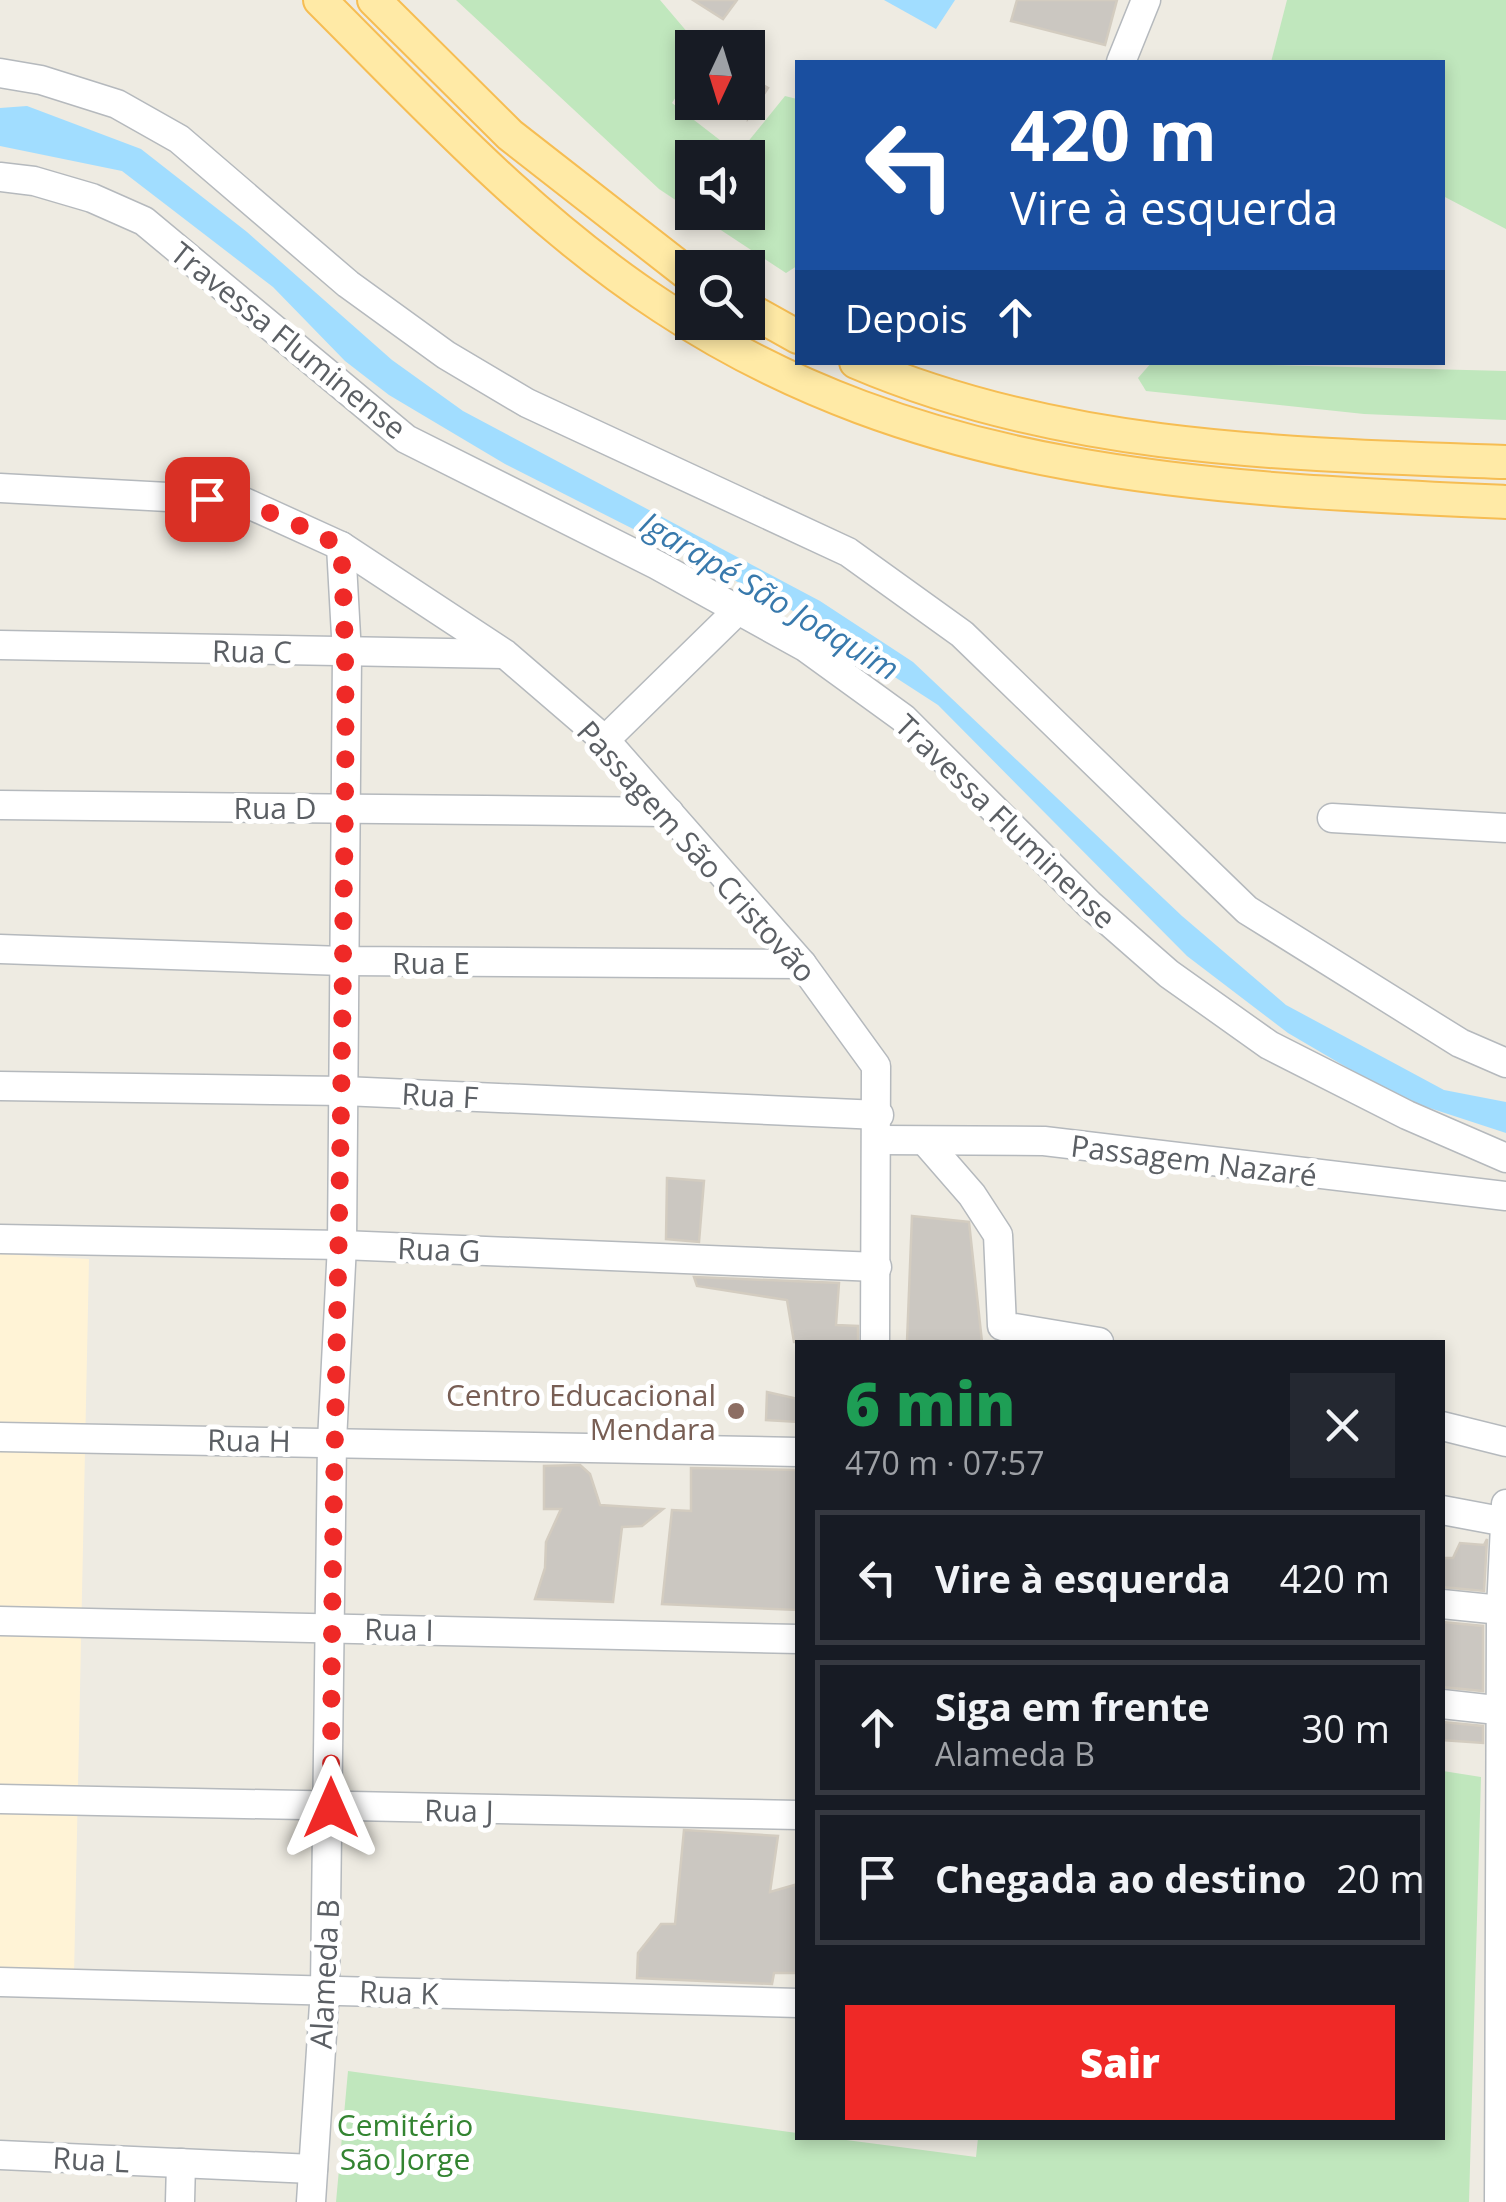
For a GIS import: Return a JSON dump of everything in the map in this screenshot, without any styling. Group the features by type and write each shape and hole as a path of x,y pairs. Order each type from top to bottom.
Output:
{"main road":[{"path":"320,0 470,150 582,248 664,308 756,360 865,410 968,444 1080,468 1211,486 1506,502"},
{"path":"374,0 510,135 675,264"},
{"path":"765,319 795,336"},
{"path":"864,365 952,399 1026,418 1180,445 1506,462"}],"street":[{"path":"1121,60 1146,0"},
{"path":"0,73 40,80 117,104 178,139 348,284 446,355 526,403 848,552 962,634 1246,910 1460,1043 1506,1063"},
{"name":"Travessa Fluminense","path":"0,177 34,181 92,198 144,222 406,439 805,646 903,718 1089,904 1169,974 1269,1046 1506,1158"},
{"name":"Passagem São Cristovão","path":"0,488 242,501 265,509 341,546 505,654 605,740 802,964 876,1066 879,1127 875,1340"},
{"name":"Alameda B","path":"311,2202 325,1990 331,1808 332,1441 342,1245 347,654 341,546"},
{"path":"605,740 738,610"},
{"name":"Rua C","path":"0,645 505,654"},
{"name":"Rua D","path":"0,805 669,812"},
{"path":"1332,818 1506,828"},
{"name":"Rua E","path":"0,949 343,961 802,964"},
{"name":"Rua F","path":"0,1086 344,1090 879,1127"},
{"path":"879,1127 980,1125"},
{"name":"Passagem Nazaré","path":"879,1127 925,1141 1044,1142 1506,1196"},
{"path":"925,1141 972,1195 998,1235 1002,1326 1087,1340"},
{"name":"Rua G","path":"0,1239 342,1245 877,1268"},
{"path":"1445,1427 1506,1442"},
{"name":"Rua H","path":"0,1437 795,1452"},
{"path":"1445,1510 1505,1516 1501,1610 1504,1712 1500,2202"},
{"path":"1445,1604 1501,1610"},
{"name":"Rua I","path":"0,1622 795,1640"},
{"path":"1445,1704 1504,1712"},
{"name":"Rua J","path":"0,1799 795,1815"},
{"name":"Rua K","path":"0,1982 795,2003"},
{"name":"Rua L","path":"0,2155 313,2169"},
{"path":"180,2202 182,2163"}],"shaded area":[{"path":"0,1254 89,1259 74,1976 0,1973"}],"green space":[{"path":"456,0 660,0 686,30 675,30 675,120 694,120 720,140 675,140 675,200"},
{"path":"1287,0 1506,0 1506,229 1445,197 1445,60 1272,60"},
{"path":"785,96 795,98 795,267 786,273 765,259 765,250 751,250 721,230 765,230 765,140 749,140"},
{"path":"1149,365 1506,371 1506,420 1364,414 1146,391 1138,378"},
{"name":"Cemitério São Jorge","path":"1445,1771 1481,1777 1469,2202 336,2202 348,2071 795,2133 795,2140 846,2140 976,2157 978,2140 1445,2140"}],"water":[{"path":"884,0 955,0 936,29"},
{"name":"Igarapé São Joaquim","path":"27,106 141,149 247,232 392,360 463,411 820,601 913,662 1182,916 1286,1005 1444,1090 1506,1102 1506,1133 1399,1098 1288,1033 1187,956 938,705 785,606 505,464 389,395 345,361 273,287 122,171 0,146 0,108"}],"building":[{"path":"693,0 737,0 723,19"},
{"path":"1017,0 1117,0 1105,45 1011,21"},
{"path":"667,1178 704,1181 699,1242 666,1239"},
{"path":"912,1216 969,1222 982,1340 907,1340"},
{"path":"694,1277 839,1283 836,1325 858,1326 858,1340 794,1342 787,1300 697,1286"},
{"path":"767,1392 795,1398 795,1422 766,1420"},
{"path":"580,1465 590,1474 600,1505 663,1509 642,1526 622,1527 613,1602 535,1599 545,1568 546,1542 561,1509 544,1509 544,1466"},
{"path":"691,1468 795,1470 795,1610 662,1604 672,1510 691,1511"},
{"path":"1487,1539 1484,1591 1445,1587 1445,1558 1453,1558 1460,1543 1484,1545"},
{"path":"1445,1622 1483,1626 1483,1691 1445,1687"},
{"path":"1445,1722 1483,1726 1483,1743 1445,1740"},
{"path":"684,1830 778,1836 770,1892 795,1885 795,1973 774,1973 772,1984 637,1978 638,1953 661,1924 675,1924"}],"place":[{"name":"Centro Educacional Mendara","path":"736,1411"}],"route":[{"path":"207,499 242,501 265,509 341,546 347,654 347,808 342,1245 332,1441 331,1808"}]}
